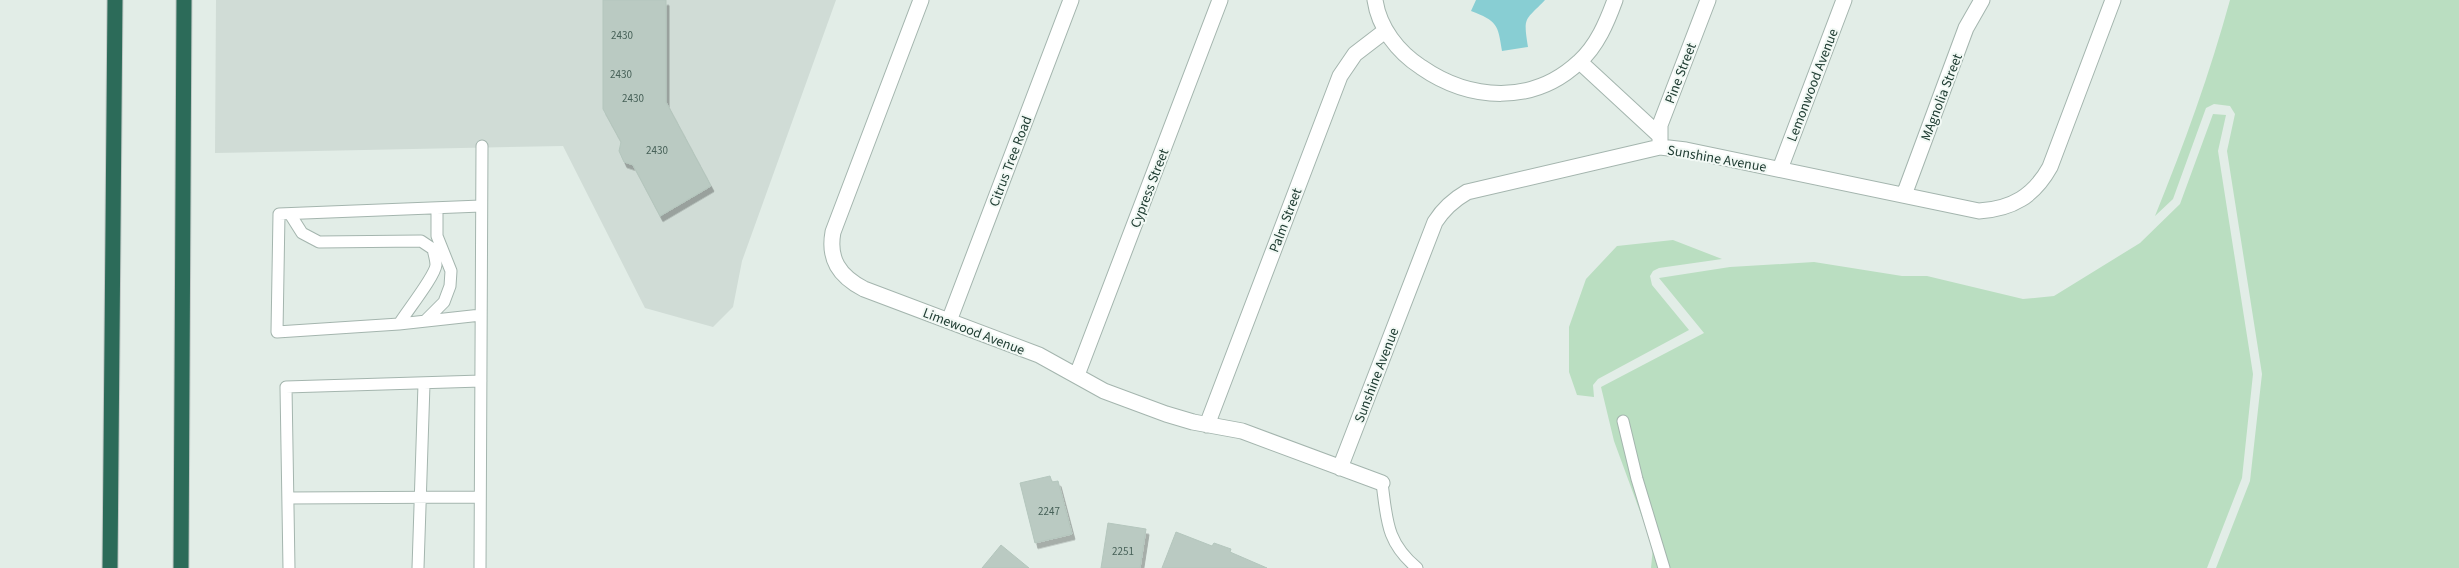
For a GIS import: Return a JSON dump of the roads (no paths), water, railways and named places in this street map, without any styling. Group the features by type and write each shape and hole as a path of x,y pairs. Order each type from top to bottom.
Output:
{"highway":[{"path":"110,568 115,0"},
{"path":"181,568 184,0"}],"street":[{"name":"Limewood Avenue","path":"921,0 833,232 831,250 833,260 838,269 853,284 1039,356 1104,391 1166,414 1207,425 1242,431 1382,483"},
{"name":"Citrus Tree Road","path":"949,321 1071,0"},
{"name":"Cypress Street","path":"1077,375 1220,0"},
{"path":"1375,0 1385,30 1411,61 1451,85 1472,92 1497,94 1520,92 1543,85 1563,75 1580,62 1603,29 1615,0"},
{"name":"Pine Street","path":"1660,141 1664,115 1708,0"},
{"name":"Lemonwood Avenue","path":"1780,169 1844,0"},
{"name":"MAgnolia Street","path":"1904,195 1966,28 1982,0"},
{"name":"Sunshine Avenue","path":"1340,468 1435,222 1449,204 1467,192 1660,141 1686,150 1979,211 2006,207 2034,190 2050,167 2113,0"},
{"name":"Palm Street","path":"1207,425 1340,76 1355,54 1385,30"},
{"path":"1580,62 1660,141"}],"lane":[{"path":"480,568 482,146"},
{"path":"481,315 399,324 277,332 279,214 482,206"},
{"path":"426,320 444,302 450,286 451,270 437,236 436,209"},
{"path":"290,214 302,233 319,242 421,241 433,249 436,265 433,276 412,301 399,324"},
{"path":"289,568 286,386 424,384 481,381"},
{"path":"418,568 424,384"},
{"path":"1623,421 1637,479 1664,568"},
{"path":"1382,483 1389,531 1397,548 1417,568"},
{"path":"288,498 480,497"}],"water":[{"path":"1476,0 1545,0 1527,20 1528,47 1502,51 1495,25 1486,18 1471,11"}]}
